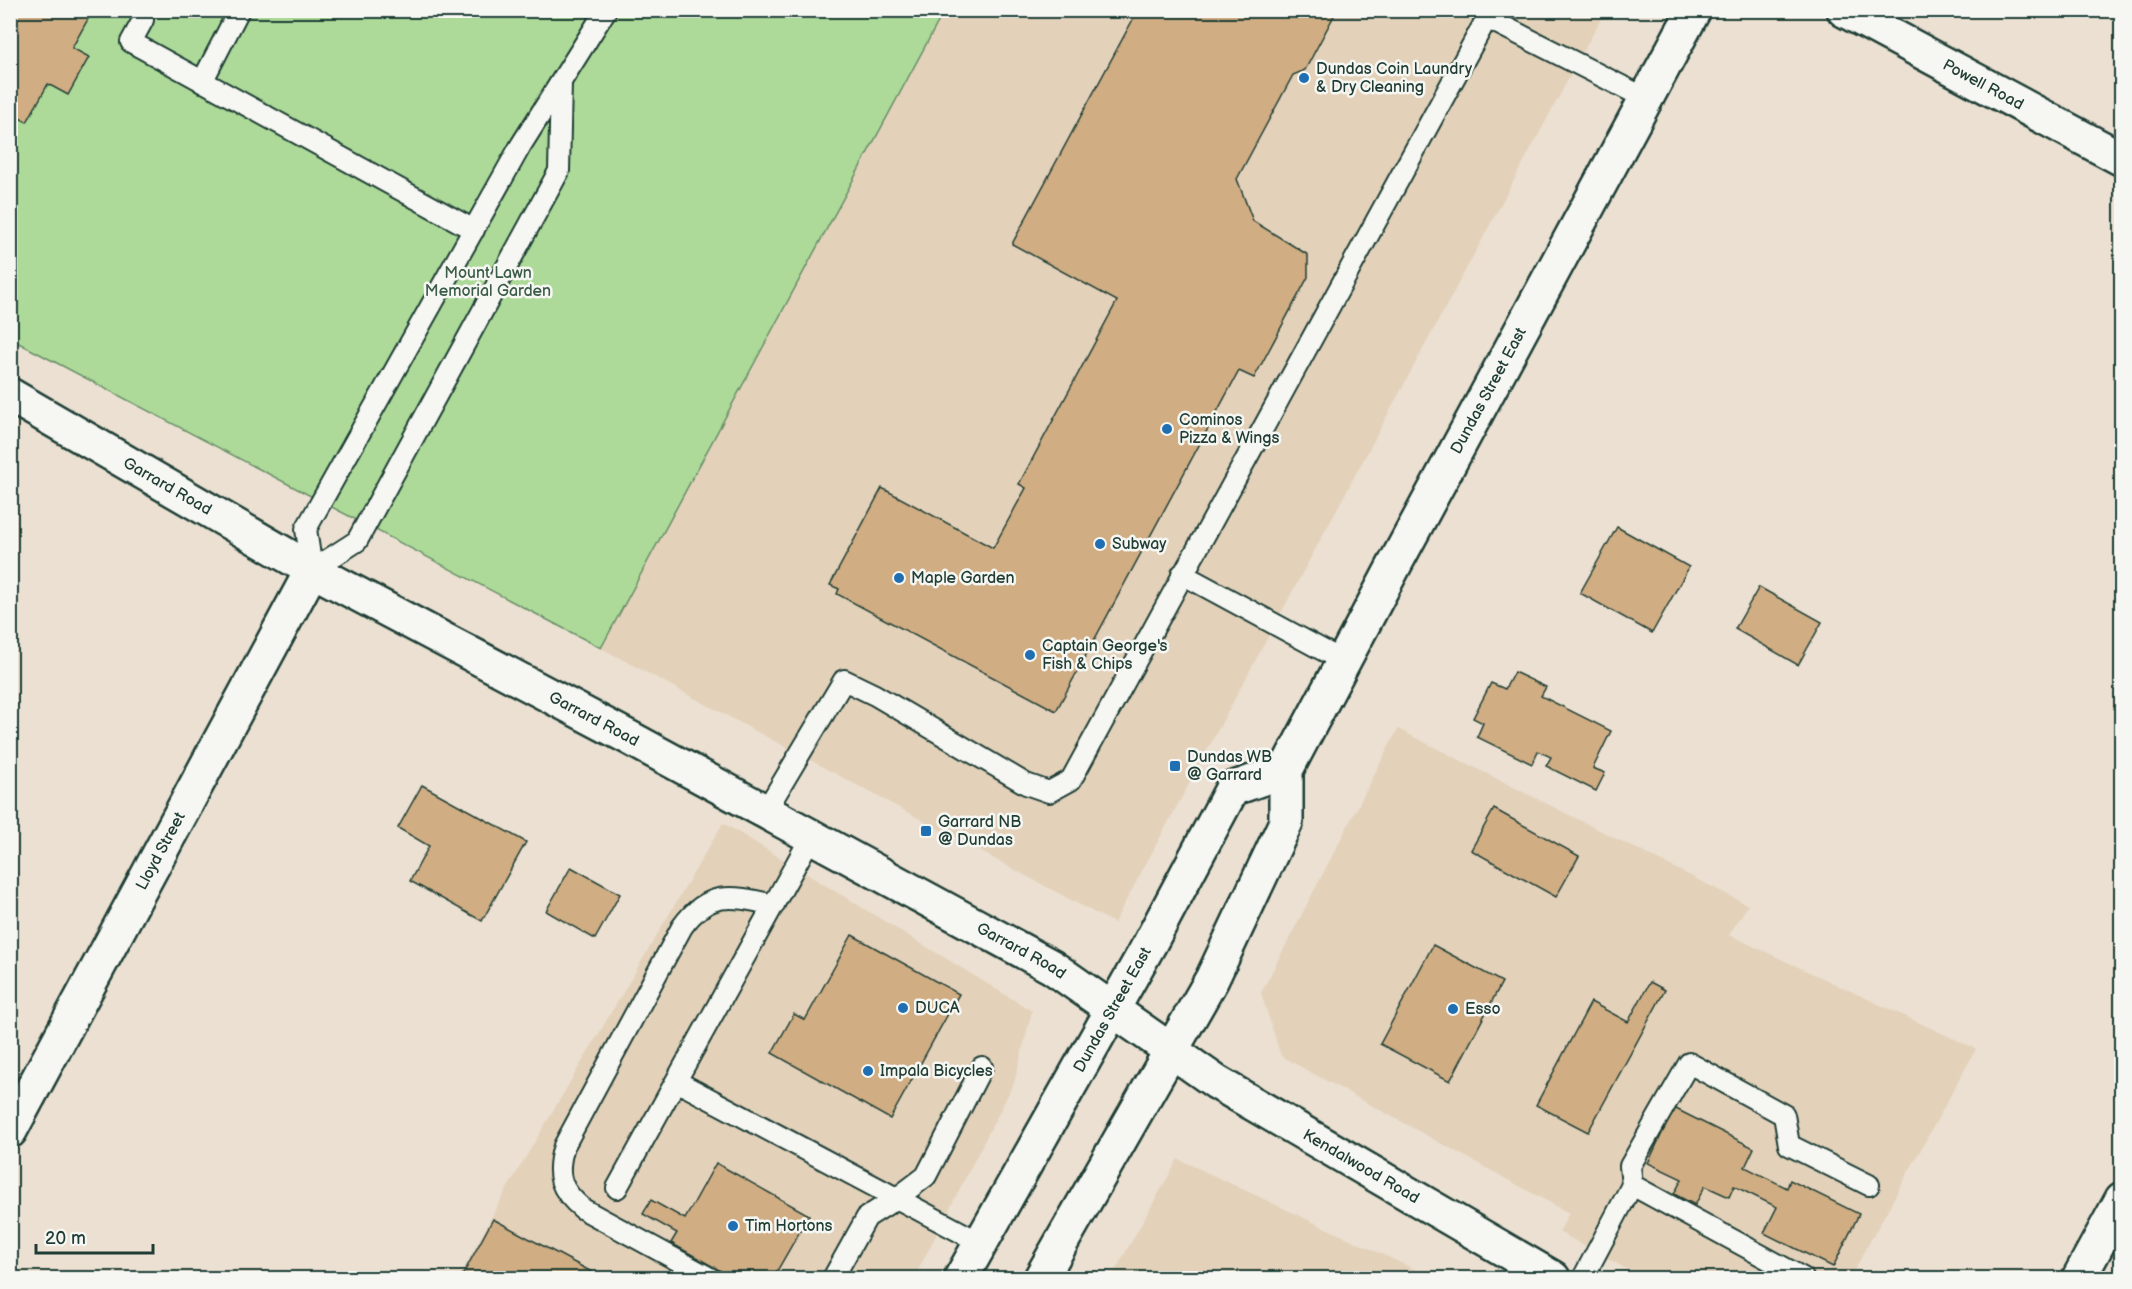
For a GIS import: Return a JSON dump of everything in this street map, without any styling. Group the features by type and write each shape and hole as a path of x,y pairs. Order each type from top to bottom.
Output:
{"street":[{"name":"Dundas Street East","path":"1041,1278 1212,979 1286,822 1286,770 1694,10"},
{"name":"Powell Road","path":"1844,10 2121,159"},
{"name":"Garrard Road","path":"10,395 312,570 628,737 1052,967 1172,1052"},
{"name":"Lloyd Street","path":"10,1131 312,570"},
{"name":"Dundas Street East","path":"961,1278 1149,945 1232,789 1286,770"},
{"name":"Kendalwood Road","path":"1172,1052 1227,1088 1553,1278"},
{"path":"2079,1278 2121,1199"}],"lane":[{"path":"202,81 239,10"},
{"path":"561,83 559,171 357,541 312,570 306,529 521,145 606,10"},
{"path":"765,812 844,680 875,694 1026,784 1049,792 1071,780 1487,18 1647,99"},
{"path":"143,20 131,42 474,230"},
{"path":"1182,574 1343,661"},
{"path":"617,1188 811,837"},
{"path":"710,1278 583,1209 569,1198 561,1182 558,1164 564,1146 682,927 692,913 712,899 744,898 774,904"},
{"path":"1583,1278 1632,1185 1630,1166 1689,1063 1784,1115 1789,1145 1869,1185"},
{"path":"833,1278 867,1217 926,1176 982,1067"},
{"path":"676,1081 981,1244"},
{"path":"1632,1185 1803,1278"}],"shaded area":[{"path":"944,11 1605,11 1114,923 601,648"},
{"path":"1398,729 1748,905 1729,935 1976,1049 1850,1278 1643,1278 1559,1232 1569,1213 1281,1056 1261,993"},
{"path":"723,823 1032,1011 1014,1083 914,1278 459,1278 504,1194"},
{"path":"1178,1159 1433,1278 1111,1278"}],"green space":[{"name":"Mount Lawn Memorial Garden","path":"10,11 944,11 601,648 11,339"}],"building":[{"path":"10,10 93,10 72,48 89,57 68,95 48,84 27,122 10,113"},
{"path":"1138,10 1337,10 1305,70 1293,75 1237,179 1253,221 1308,255 1308,277 1254,378 1239,371 1056,711 837,594 839,589 830,585 882,488 993,548 1026,488 1019,484 1117,301 1012,244"},
{"path":"1617,527 1689,567 1652,633 1580,593"},
{"path":"1759,587 1822,622 1798,665 1735,629"},
{"path":"1514,672 1546,687 1541,696 1611,731 1593,768 1605,773 1596,791 1546,766 1551,757 1538,751 1532,764 1477,737 1483,723 1473,718 1491,683 1505,689"},
{"path":"422,785 526,842 482,921 410,881 429,846 398,828"},
{"path":"1494,809 1579,856 1556,897 1471,850"},
{"path":"571,867 620,894 595,939 546,911"},
{"path":"852,935 959,994 890,1119 772,1053 794,1014 805,1020"},
{"path":"1433,945 1502,982 1450,1081 1380,1044"},
{"path":"1650,982 1665,990 1588,1132 1536,1105 1591,1002 1628,1022"},
{"path":"1674,1108 1754,1148 1745,1167 1787,1188 1790,1180 1859,1214 1833,1267 1764,1233 1777,1207 1734,1186 1729,1197 1705,1186 1695,1205 1674,1194 1682,1179 1648,1163"},
{"name":"Tim Hortons","path":"716,1163 809,1215 773,1278 733,1278 671,1243 677,1233 643,1214 651,1200 685,1219"},
{"path":"493,1219 603,1278 461,1278"}],"place":[{"name":"Dundas Coin Laundry & Dry Cleaning","path":"1304,78"},
{"name":"Cominos Pizza & Wings","path":"1167,429"},
{"name":"Subway","path":"1100,544"},
{"name":"Maple Garden","path":"899,578"},
{"name":"Captain George's Fish & Chips","path":"1030,655"},
{"name":"Dundas WB @ Garrard","path":"1175,766"},
{"name":"Garrard NB @ Dundas","path":"926,831"},
{"name":"DUCA","path":"903,1008"},
{"name":"Esso","path":"1453,1009"},
{"name":"Impala Bicycles","path":"868,1071"},
{"name":"Tim Hortons","path":"733,1226"}]}
